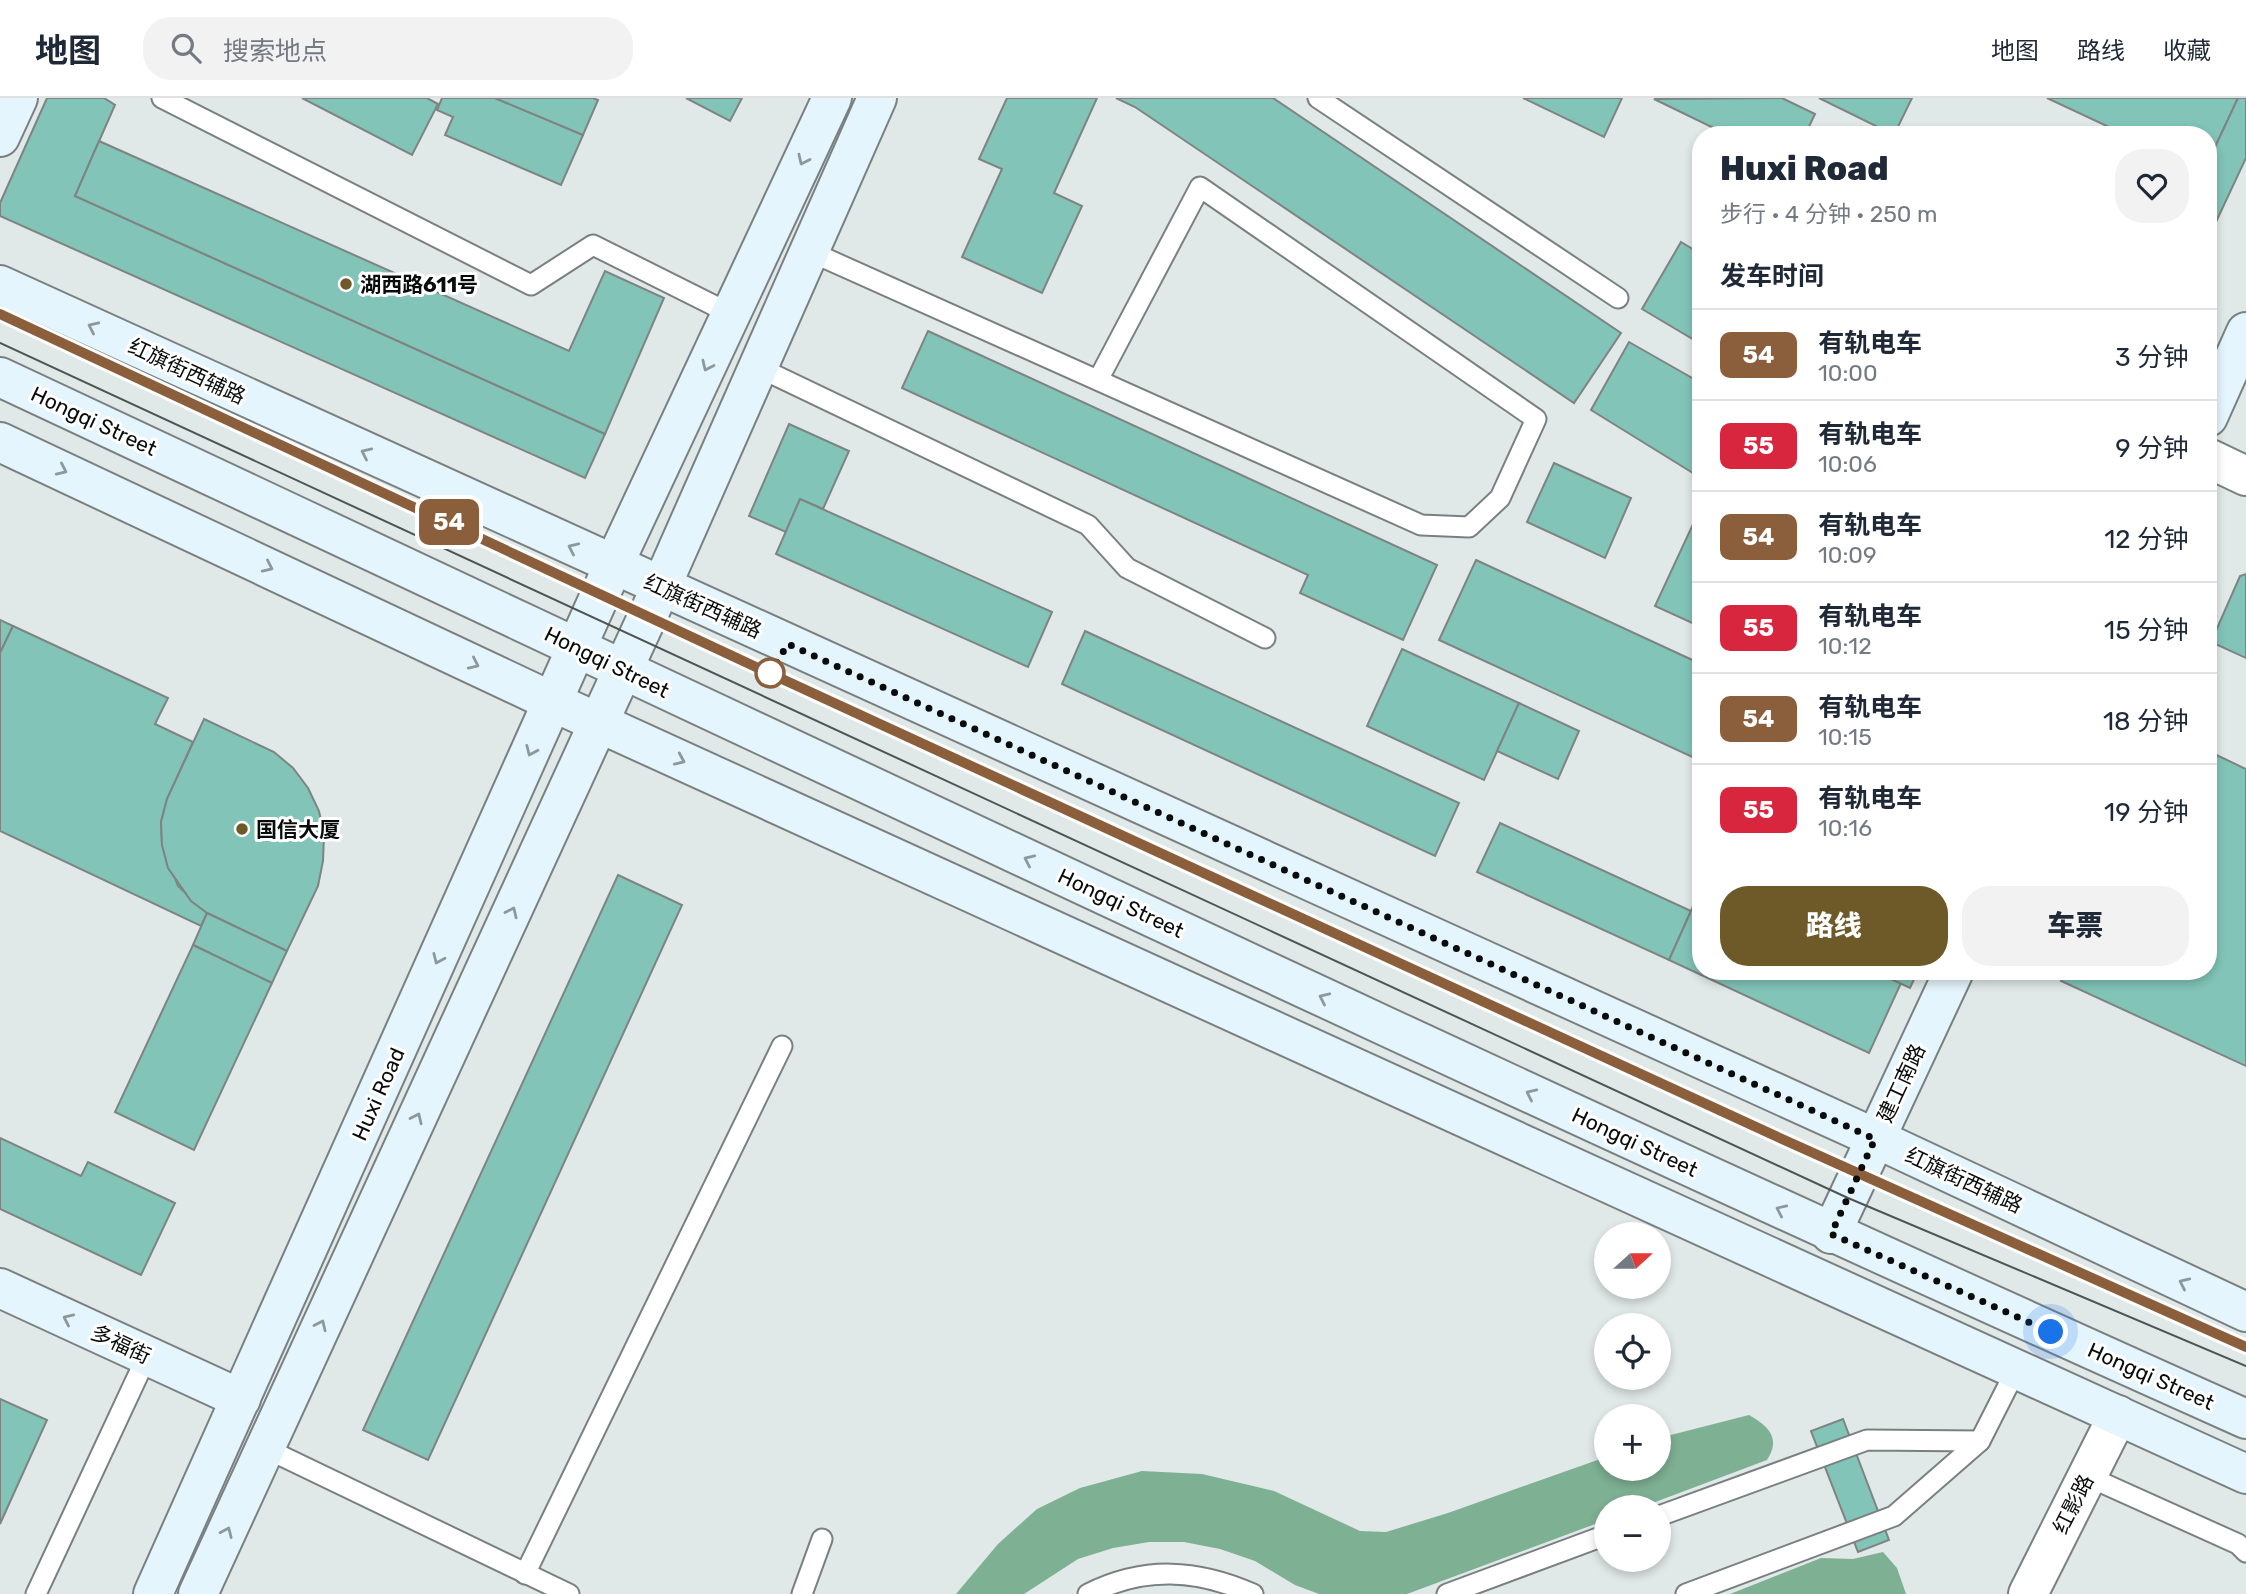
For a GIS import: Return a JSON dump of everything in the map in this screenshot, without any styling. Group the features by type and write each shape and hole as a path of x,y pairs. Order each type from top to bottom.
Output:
{"main road":[{"path":"0,137 18,98"},
{"name":"Huxi Road","path":"153,1594 613,566 832,98"},
{"path":"198,1594 661,587 877,98"},
{"name":"红旗街西辅路","path":"0,285 1875,1139 2246,1312"},
{"path":"2217,396 2246,332"},
{"name":"Hongqi Street","path":"0,377 577,647 622,671 1831,1234 2246,1419"},
{"path":"0,442 553,702 2246,1474"},
{"name":"建工南路","path":"1831,1234 1950,980"},
{"name":"多福街","path":"0,1288 241,1399"}],"street":[{"path":"2217,462 2246,476"},
{"name":"红影路","path":"2028,1594 2118,1415"}],"lane":[{"path":"162,98 531,285 593,244 731,314"},
{"path":"1318,98 1618,298"},
{"path":"809,251 1421,525 1469,527 1500,498 1536,419 1200,187 1098,380"},
{"path":"758,367 1088,525 1126,568 1265,638"},
{"path":"525,1574 782,1046"},
{"path":"36,1594 146,1356"},
{"path":"1686,1594 1894,1516 1980,1441 2017,1368"},
{"path":"1671,1512 1867,1440 1980,1441"},
{"path":"265,1448 569,1594"},
{"path":"2087,1476 2238,1544 2246,1552"},
{"path":"802,1594 822,1539"},
{"path":"1447,1594 1594,1539"},
{"path":"1088,1594 1110,1583 1147,1573 1185,1573 1223,1580 1253,1594"}],"green space":[{"path":"1749,1415 1771,1434 1773,1446 1767,1460 1671,1496 1594,1495 1594,1524 1407,1594 1319,1594 1295,1585 1255,1561 1220,1549 1184,1542 1149,1542 1113,1548 1078,1559 1024,1594 956,1594 998,1544 1037,1509 1080,1488 1142,1471 1202,1474 1274,1491 1360,1531 1386,1532 1594,1461 1594,1481 1671,1481 1671,1435"},
{"path":"1883,1552 1897,1568 1906,1594 1730,1594 1821,1558 1853,1559"}],"building":[{"path":"47,98 104,98 115,105 75,196 605,434 585,478 0,216 0,203"},
{"path":"302,98 427,98 438,104 412,155"},
{"path":"442,98 495,98 583,135 561,185 445,135 453,117 437,110"},
{"path":"495,98 593,98 598,100 583,135"},
{"path":"686,98 742,98 730,121"},
{"path":"1007,98 1097,98 1054,193 1082,206 1042,293 962,257 1002,169 979,159"},
{"path":"1116,98 1273,98 1621,333 1574,403 1135,107"},
{"path":"1523,98 1622,98 1604,137"},
{"path":"1782,98 1815,114 1809,126 1710,126 1654,99"},
{"path":"1819,98 1912,98 1898,126 1876,126"},
{"path":"2047,98 2238,98 2217,143 2217,126 2107,126"},
{"path":"2238,98 2246,98 2246,158 2217,220 2217,143"},
{"name":"湖西路611号","path":"99,141 569,351 605,271 664,298 605,434 75,196"},
{"path":"1681,242 1692,249 1692,339 1642,309"},
{"path":"928,331 1437,565 1403,640 1300,593 1308,575 902,388"},
{"path":"1629,342 1692,378 1692,472 1591,410"},
{"path":"789,424 849,451 823,509 800,499 786,532 749,516"},
{"path":"1554,463 1631,498 1605,558 1527,522"},
{"path":"800,499 1052,612 1028,667 776,554"},
{"path":"1692,526 1692,623 1655,606"},
{"path":"1476,560 1692,660 1692,757 1439,640"},
{"path":"2246,574 2246,658 2217,645 2217,628 2240,576"},
{"path":"0,620 13,626 0,653"},
{"path":"13,626 168,698 155,724 193,742 167,799 161,822 162,845 178,886 207,913 201,926 0,831 0,653"},
{"path":"1085,631 1459,803 1435,856 1062,684"},
{"path":"1402,649 1519,703 1484,780 1367,726"},
{"path":"1519,703 1579,731 1558,779 1497,751"},
{"name":"国信大厦","path":"204,719 274,752 293,768 308,788 319,811 324,835 318,886 287,951 207,913 191,901 168,868 162,845 161,822 167,799"},
{"path":"2217,755 2246,769 2246,1066 2061,981 2217,980"},
{"path":"1500,823 1691,911 1669,960 1477,872"},
{"path":"618,875 682,905 428,1460 363,1430"},
{"path":"1692,909 1692,971 1669,960"},
{"path":"207,913 287,951 272,983 193,945"},
{"path":"193,945 272,983 194,1150 115,1112"},
{"path":"1712,980 1894,980 1901,983 1869,1053"},
{"path":"1893,980 1914,980 1910,988"},
{"path":"0,1138 81,1176 88,1162 175,1203 141,1275 0,1209"},
{"path":"0,1399 47,1420 0,1524"},
{"path":"1843,1419 1889,1540 1858,1552 1811,1431"}],"tram line":[{"path":"0,314 770,673 1858,1174 2246,1347"},
{"name":"54","path":"0,314 769,673 1858,1174 2246,1347"},
{"path":"0,343 1848,1198 2246,1366"}],"place":[{"name":"湖西路611号","path":"346,284"},
{"name":"国信大厦","path":"242,829"}],"route":[{"path":"770,673 788,644 1875,1139 1831,1234 2051,1332"}]}
